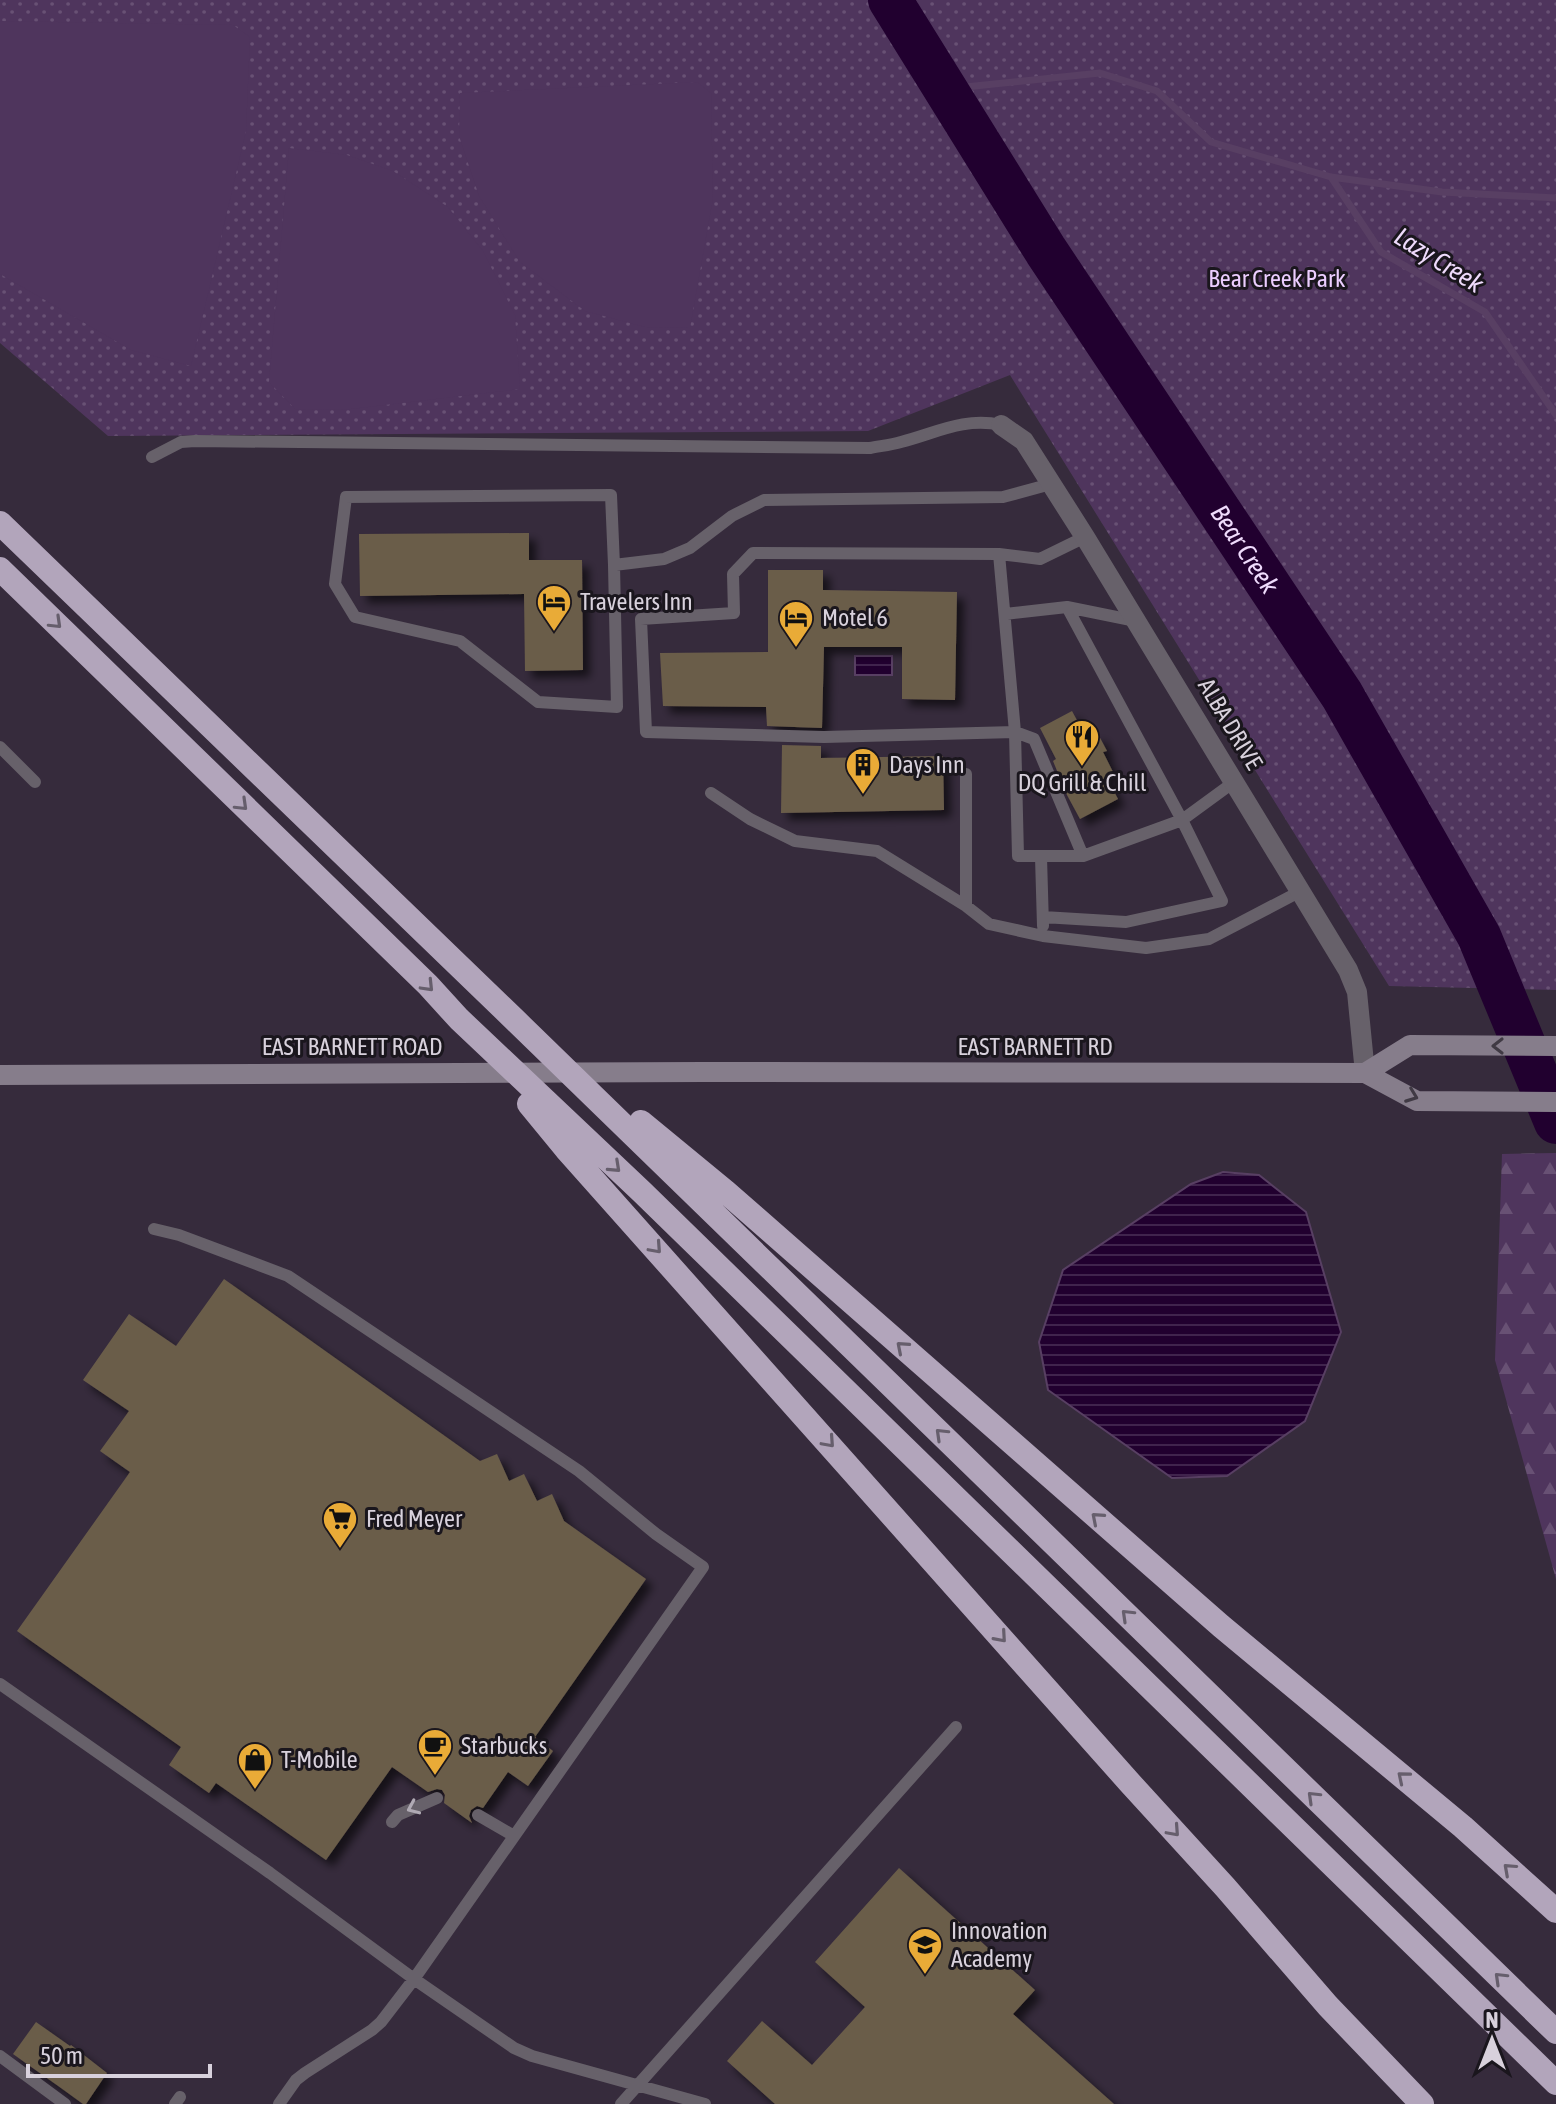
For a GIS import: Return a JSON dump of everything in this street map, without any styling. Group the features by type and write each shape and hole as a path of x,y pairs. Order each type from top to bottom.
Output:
{"highway":[{"path":"0,523 1556,2032"},
{"path":"0,569 428,985 566,1149 1328,2006 1422,2104"},
{"path":"459,1019 642,1192 1556,2083"},
{"path":"515,1020 726,1192 1221,1626 1463,1827 1556,1911"}],"main road":[{"path":"1365,1073 1410,1045 1556,1046"},
{"name":"EAST BARNETT RD","path":"704,1072 1365,1073 1417,1101 1556,1102"},
{"name":"EAST BARNETT ROAD","path":"0,1075 704,1072"}],"street":[{"name":"ALBA DRIVE","path":"1001,425 1024,441 1348,970 1357,992 1365,1073"}],"lane":[{"path":"152,457 181,442 195,441 870,448 897,444 970,422 986,421 1001,425"},
{"path":"614,565 664,559 690,548 732,516 764,500 1003,497 1051,484"},
{"path":"611,495 614,565 617,707 538,702 460,641 355,617 335,584 346,497 611,495"},
{"path":"1083,856 1034,739 1015,732 824,737 646,732 641,619 734,613 733,574 753,553 999,554 1040,559 1085,537"},
{"path":"999,554 1015,732 1018,856 1083,856 1182,820 1234,782"},
{"path":"1005,614 1067,607 1137,622"},
{"path":"1043,917 1126,922 1222,901 1067,607"},
{"path":"0,747 35,782"},
{"path":"966,774 966,906"},
{"path":"711,793 750,819 795,841 877,851 966,906 989,924 1043,936 1146,948 1209,939 1301,891"},
{"path":"1041,857 1043,936"},
{"path":"154,1229 179,1235 288,1276 579,1471 656,1534 703,1567 381,2022 296,2080 279,2104"},
{"path":"0,1684 514,2048 532,2056 705,2104"},
{"path":"621,2104 956,1727"},
{"path":"392,1822 398,1815 437,1798"},
{"path":"478,1815 514,1836"},
{"path":"0,2056 65,2104"}],"green space":[{"name":"Bear Creek Park","path":"0,0 1556,0 1556,990 1389,986 1010,375 868,431 108,436 0,343"},
{"path":"0,21 233,25 250,37 246,131 191,366 131,350 0,274"},
{"path":"697,82 711,93 713,198 690,328 645,327 585,311 520,262 479,196 459,136 460,93"},
{"path":"289,148 347,155 393,171 448,207 483,251 515,315 520,389 351,409 296,410 269,382"},
{"path":"1556,1153 1556,1579 1495,1360 1502,1154"}],"shaded area":[{"path":"855,656 892,656 892,675 855,675"},
{"path":"1223,1172 1259,1175 1306,1212 1341,1332 1305,1421 1227,1476 1172,1478 1048,1390 1039,1342 1063,1270 1191,1184"}],"building":[{"name":"Travelers Inn","path":"529,533 529,560 582,560 583,670 525,671 524,594 360,596 359,534"},
{"name":"Motel 6","path":"768,570 823,570 823,590 957,592 955,700 902,699 902,647 824,647 822,728 767,726 766,707 663,706 660,653 768,652"},
{"name":"DQ Grill & Chill","path":"1072,711 1087,739 1098,734 1107,751 1103,752 1114,774 1107,778 1118,799 1080,819 1040,728"},
{"name":"Days Inn","path":"782,745 821,746 821,758 943,756 944,810 781,813"},
{"name":"Fred Meyer","path":"224,1279 480,1461 497,1454 509,1481 524,1474 537,1501 552,1494 564,1521 646,1579 535,1737 553,1751 528,1786 508,1772 483,1808 477,1806 471,1810 469,1816 472,1823 444,1803 442,1790 428,1792 392,1767 326,1860 216,1783 209,1793 169,1765 181,1747 17,1631 130,1472 100,1451 129,1411 83,1380 129,1314 176,1346"},
{"name":"Innovation Academy","path":"899,1868 1035,1990 1013,2014 1114,2104 775,2104 727,2061 762,2021 812,2065 865,2007 815,1962"},
{"path":"36,2022 107,2073 86,2104 13,2054"}],"waterway":[{"name":"Bear Creek","path":"890,0 1046,251 1342,695 1479,936 1556,1122"},
{"path":"946,89 1100,73 1157,91 1211,142 1331,177 1442,192 1556,198"},
{"name":"Lazy Creek","path":"1331,177 1381,252 1485,312 1556,415"}],"place":[{"name":"Travelers Inn","path":"554,633"},
{"name":"Motel 6","path":"796,649"},
{"name":"DQ Grill & Chill","path":"1082,768"},
{"name":"Days Inn","path":"863,796"},
{"name":"Fred Meyer","path":"340,1550"},
{"name":"Starbucks","path":"435,1777"},
{"name":"T-Mobile","path":"255,1791"},
{"name":"Innovation Academy","path":"925,1976"}]}
